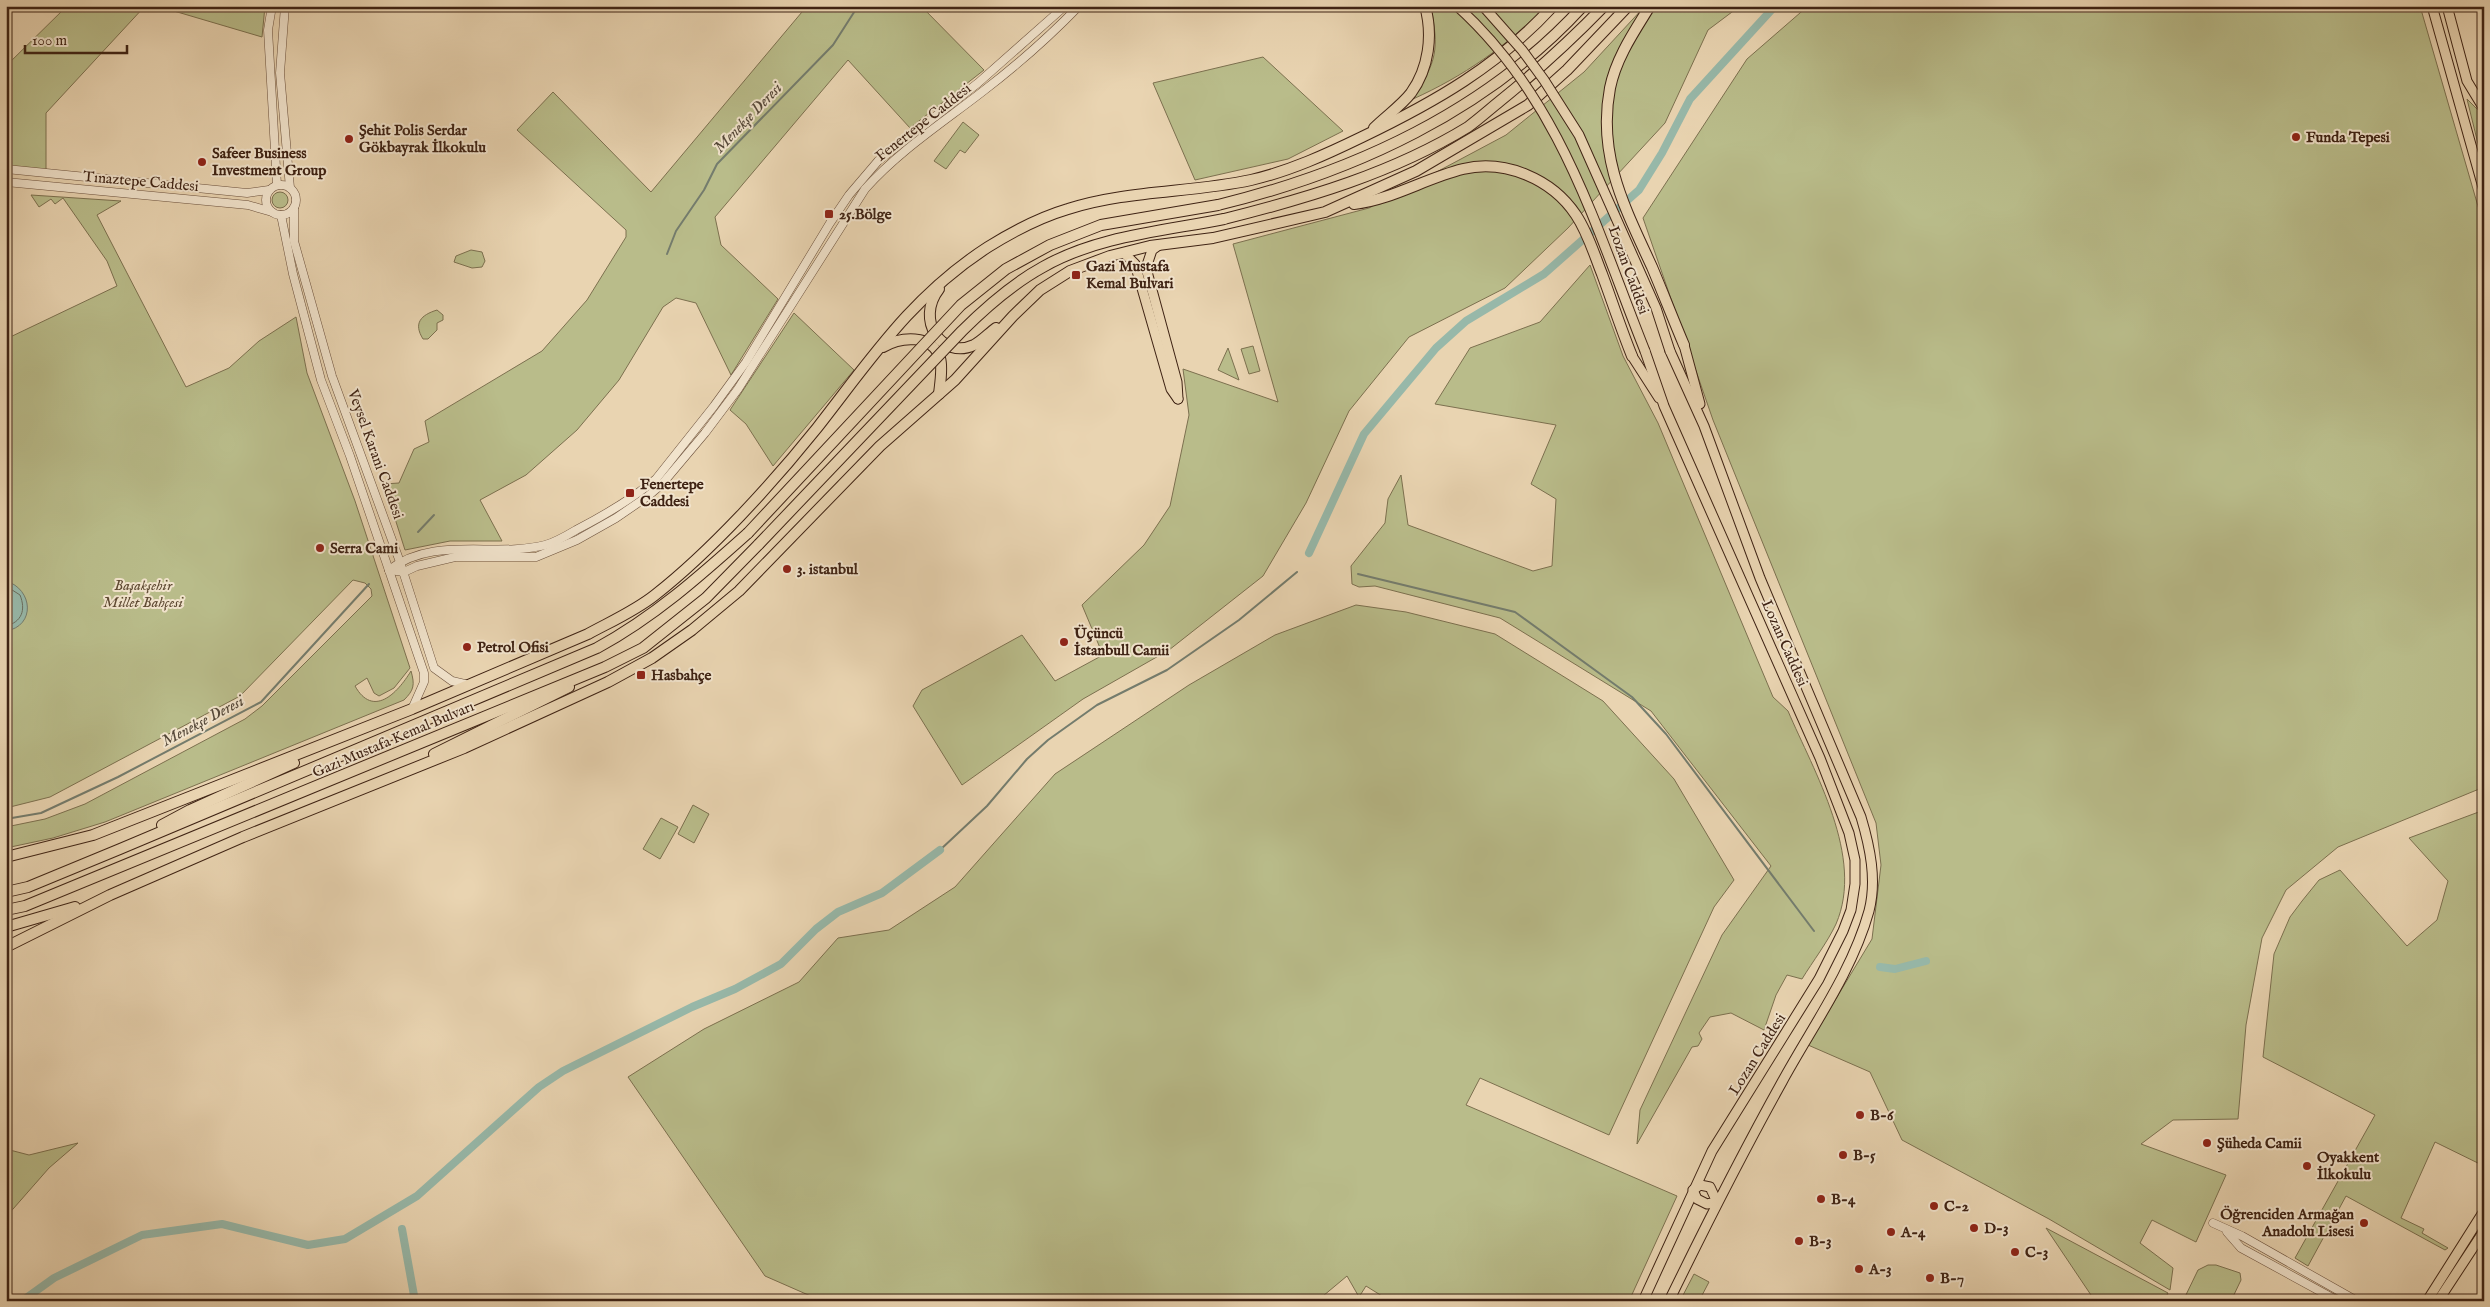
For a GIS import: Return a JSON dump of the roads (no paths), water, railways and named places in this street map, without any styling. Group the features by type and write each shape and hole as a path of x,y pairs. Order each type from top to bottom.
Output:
{"highway":[{"path":"1369,134 1410,93 1423,69 1428,51 1429,32 1425,6"},
{"path":"6,857 94,835 469,686 588,634 654,596 692,563 744,512 815,430 901,320 953,270 1022,228 1068,208 1126,197 1252,180 1301,164 1369,134 1440,98 1510,48 1553,6"},
{"name":"Gazi Mustafa Kemal Bulvarı","path":"6,892 28,886 120,849 597,648 628,632 690,585 748,533 961,305 1006,270 1050,245 1101,225 1218,205 1292,185 1360,160 1467,104 1519,65 1582,6"},
{"name":"Gazi Mustafa Kemal Bulvarı","path":"6,910 25,906 150,856 605,667 643,648 706,598 760,544 962,331 990,304 1021,280 1072,253 1104,242 1224,219 1298,200 1363,177 1418,153 1469,126 1531,75 1604,6"},
{"path":"6,947 110,895 382,780 464,748 608,682 652,658 692,630 739,591 880,446 965,370 1013,316 1040,290 1070,271 1124,253 1159,245 1213,238 1276,225 1344,205 1416,171 1528,105 1568,70 1628,6"},
{"path":"1650,6 1627,44 1614,75 1607,112 1608,149 1613,175 1623,201 1684,345"},
{"path":"1344,205 1362,203 1462,169 1482,166 1510,169 1534,178 1548,187 1575,213 1589,238 1632,356"},
{"path":"953,270 933,297 928,311 932,331 941,339 953,346 974,345 1013,316"},
{"path":"875,351 894,340 903,338 919,339 929,344 941,359 939,394"},
{"path":"382,780 562,692 605,667"},
{"path":"120,849 190,810 412,709"},
{"path":"6,927 22,924 110,895"}],"main road":[{"name":"Lozan Caddesi","path":"1457,6 1488,37 1517,73 1541,107 1561,142 1595,217 1664,406 1820,758 1845,823 1855,860 1855,884 1851,910 1843,931 1819,979 1728,1125 1693,1190 1643,1301"},
{"name":"Lozan Caddesi","path":"1484,6 1522,50 1544,80 1579,135 1656,308 1670,351 1704,426 1760,578 1861,818 1868,840 1872,875 1869,909 1861,935 1834,990 1751,1136 1669,1301"},
{"path":"2432,6 2484,191"},
{"path":"2447,6 2467,80 2484,109"},
{"path":"2480,178 2484,160"},
{"path":"1124,253 1135,264 1171,389 1178,399 1177,382 1146,268 1152,250 1159,245"},
{"path":"1684,345 1704,426"},
{"path":"1632,356 1644,378 1664,406"},
{"path":"1700,1185 1707,1185 1713,1191 1717,1202 1712,1204 1702,1203 1697,1199 1693,1190 1700,1185"},
{"path":"2427,1301 2484,1211"},
{"path":"2438,1301 2484,1231"}],"street":[{"path":"272,6 268,30 277,185"},
{"path":"285,6 280,73 290,188 296,199 294,208 281,215 272,212 265,199 269,190 277,185 290,188"},
{"name":"Fenertepe Caddesi","path":"389,570 400,562 449,549 529,548 545,545 616,509 648,486 680,450 746,362 849,195 888,152 978,83 1065,6"},
{"name":"Fenertepe Caddesi","path":"389,570 404,572 417,566 455,557 536,557 577,540 616,518 648,496 662,484 688,454 738,389 865,189 886,165 984,91 1058,28 1078,6"},
{"path":"978,83 984,91"},
{"name":"Tınaztepe Caddesi","path":"6,169 247,193 269,190"},
{"name":"Tınaztepe Caddesi","path":"6,182 248,204 272,212"},
{"name":"Veysel Karani Caddesi","path":"294,208 294,241 332,376 404,572 434,668 452,681 469,686"},
{"name":"Veysel Karani Caddesi","path":"281,215 292,274 321,380 424,673 424,682 412,709"},
{"path":"2213,1223 2242,1236 2357,1301"},
{"path":"2226,1230 2241,1248 2338,1301"}],"water":[{"path":"6,581 22,591 27,607 26,615 22,622 16,628 6,631"}],"waterway":[{"name":"Menekşe Deresi","path":"667,254 676,231 704,190 717,164 833,45 858,6"},
{"path":"1309,553 1364,434 1436,348 1466,321 1544,274 1639,190 1662,153 1690,99 1775,6"},
{"name":"Menekşe Deresi","path":"418,532 434,515"},
{"path":"940,850 987,806 1027,759 1048,740 1097,705 1167,670 1239,620 1297,572"},
{"path":"1358,574 1515,612 1632,697 1666,734 1814,931"},
{"name":"Menekşe Deresi","path":"6,819 41,813 118,777 261,702 369,584"},
{"path":"22,1301 54,1278 142,1235 222,1224 308,1245 345,1239 417,1196 539,1087 563,1071 692,1007 735,989 781,964 816,929 838,912 882,893 940,850"},
{"path":"1880,967 1895,969 1926,961"},
{"path":"402,1229 415,1301"}],"place":[{"name":"Funda Tepesi","path":"2296,137"},
{"name":"Şehit Polis Serdar Gökbayrak İlkokulu","path":"349,139"},
{"name":"Safeer Business Investment Group","path":"202,162"},
{"name":"25.Bölge","path":"829,214"},
{"name":"Gazi Mustafa Kemal Bulvari","path":"1076,275"},
{"name":"Fenertepe Caddesi","path":"630,493"},
{"name":"Serra Cami","path":"320,548"},
{"name":"3. istanbul","path":"787,569"},
{"name":"Üçüncü İstanbull Camii","path":"1064,642"},
{"name":"Petrol Ofisi","path":"467,647"},
{"name":"Hasbahçe","path":"641,675"},
{"name":"B-6","path":"1860,1115"},
{"name":"Şüheda Camii","path":"2207,1143"},
{"name":"B-5","path":"1843,1155"},
{"name":"Oyakkent İlkokulu","path":"2307,1166"},
{"name":"B-4","path":"1821,1199"},
{"name":"C-2","path":"1934,1206"},
{"name":"Öğrenciden Armağan Anadolu Lisesi","path":"2364,1223"},
{"name":"D-3","path":"1974,1228"},
{"name":"A-4","path":"1891,1232"},
{"name":"B-3","path":"1799,1241"},
{"name":"C-3","path":"2015,1252"},
{"name":"A-3","path":"1859,1269"},
{"name":"B-7","path":"1930,1278"}],"park label":[{"name":"Başakşehir Millet Bahçesi","path":"143,594"}]}
